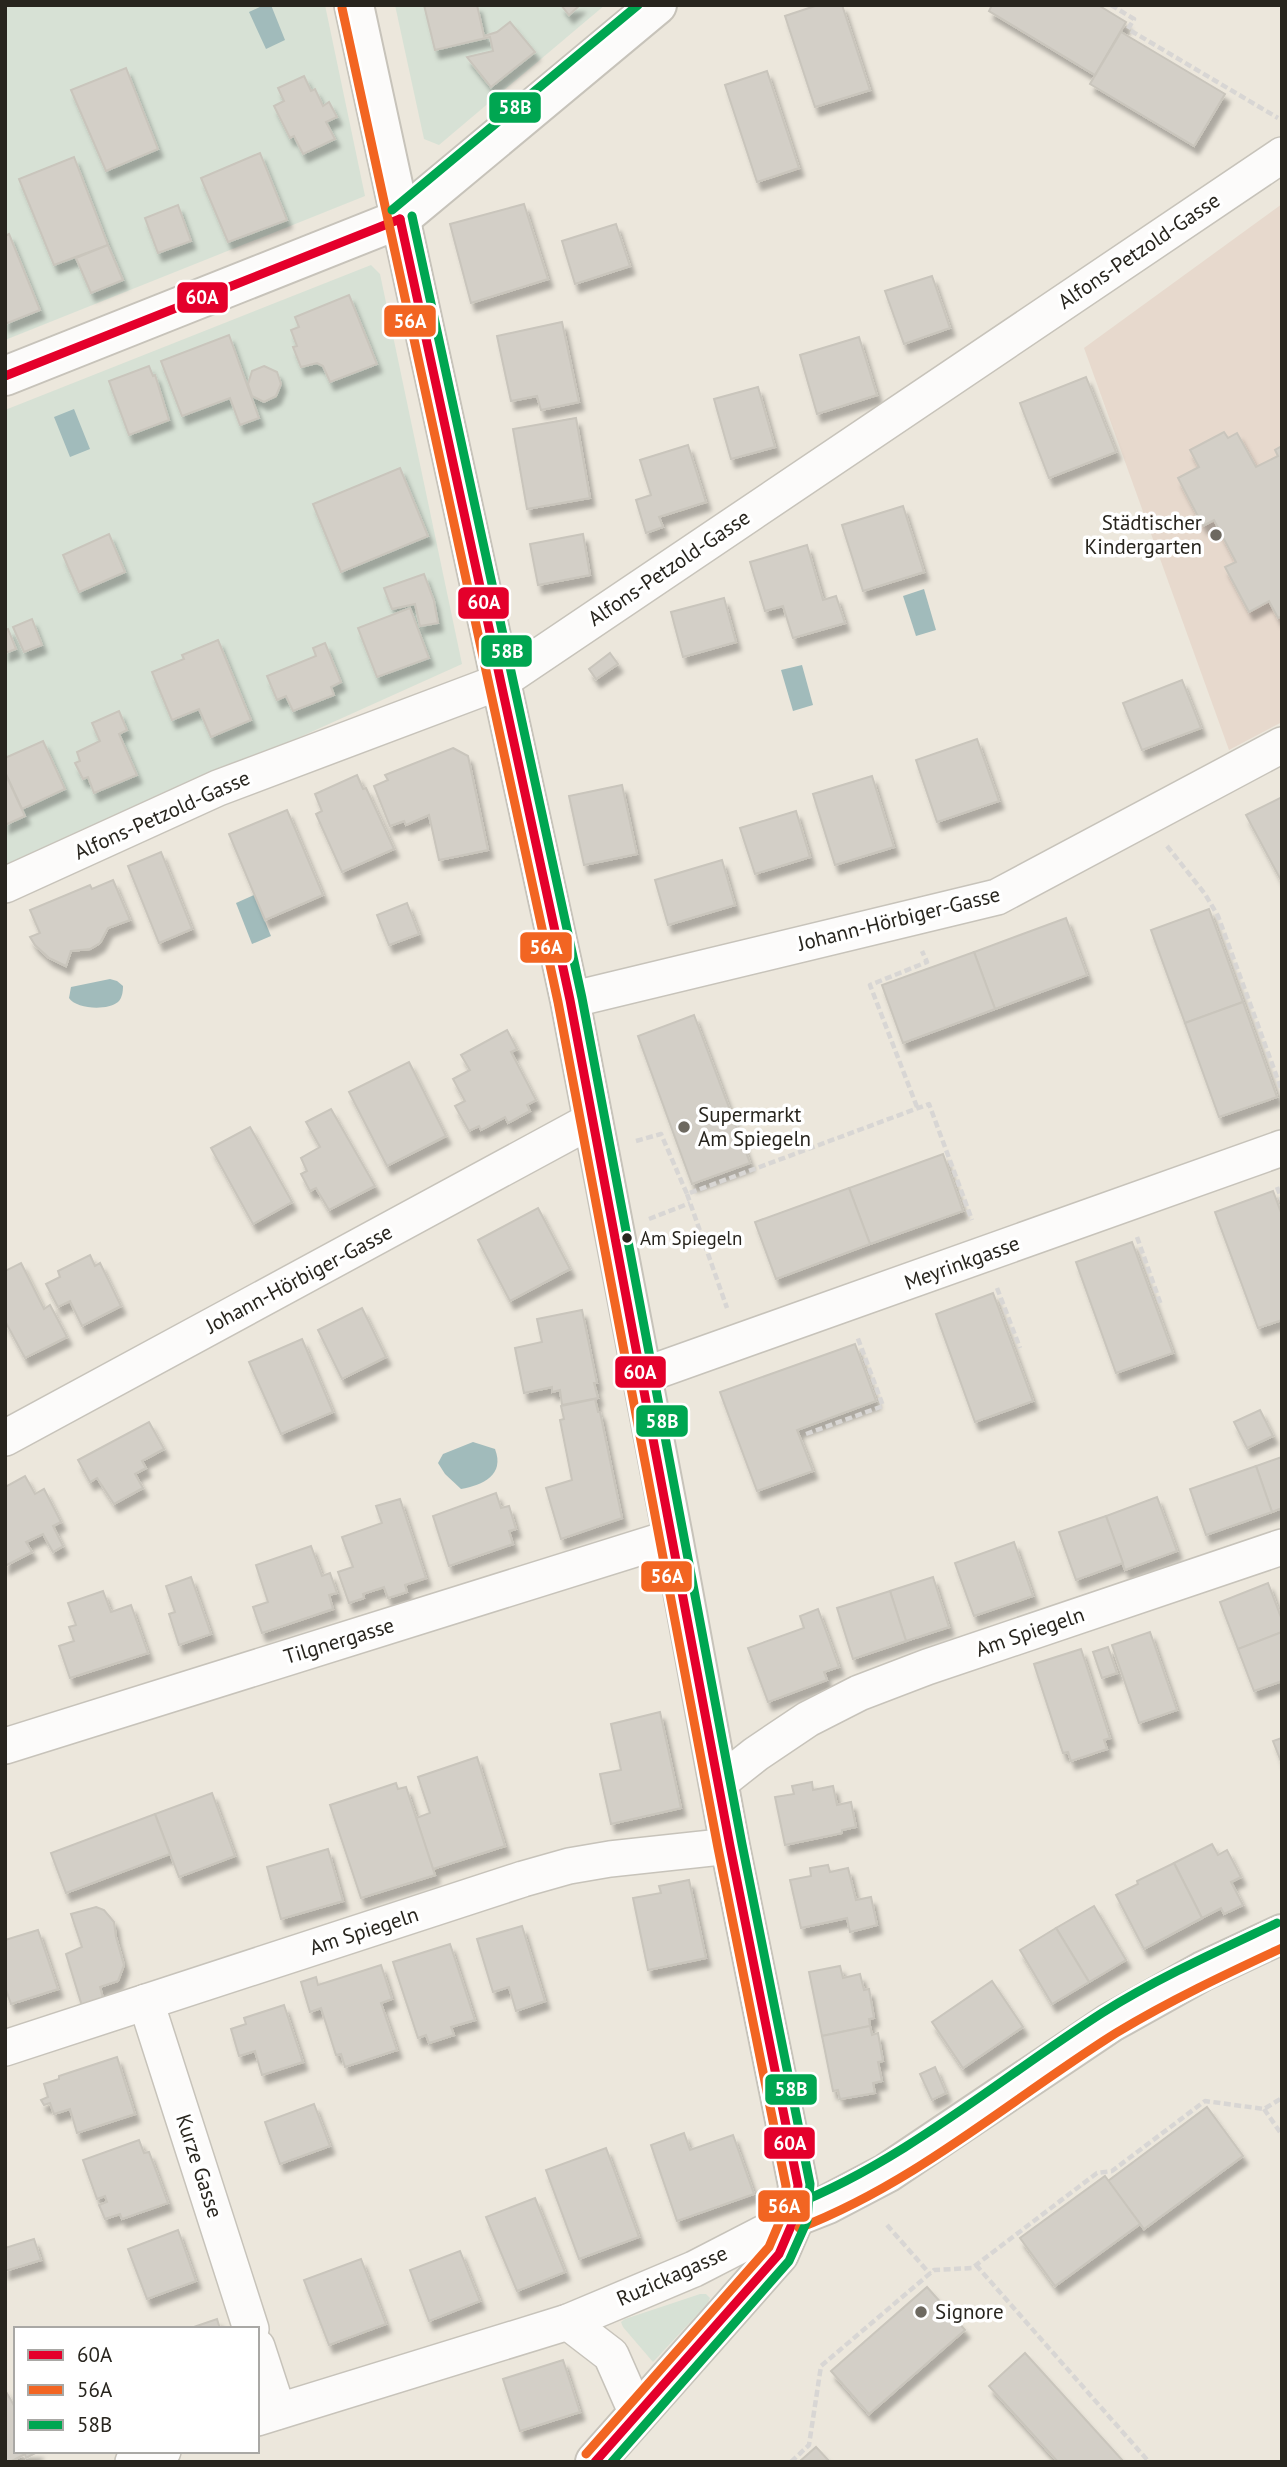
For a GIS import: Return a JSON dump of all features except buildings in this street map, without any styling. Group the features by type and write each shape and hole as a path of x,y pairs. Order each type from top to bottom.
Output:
{"street":[{"path":"354,5 570,1000 730,1846 798,2185 795,2217 779,2254 595,2462"},
{"path":"5,376 400,219 657,5"},
{"name":"Alfons-Petzold-Gasse","path":"5,885 218,788 502,681 1282,155"},
{"name":"Johann-Hörbiger-Gasse","path":"570,1000 998,897 1282,744"},
{"name":"Johann-Hörbiger-Gasse","path":"5,1438 595,1136"},
{"name":"Meyrinkgasse","path":"642,1376 1282,1148"},
{"name":"Tilgnergasse","path":"5,1746 673,1536"},
{"name":"Am Spiegeln","path":"719,1784 756,1754 808,1719 859,1693 927,1667 1282,1547"},
{"name":"Am Spiegeln","path":"5,2048 569,1866 610,1858 730,1846"},
{"name":"Ruzickagasse","path":"267,2415 568,2322 694,2269 887,2173 1110,2023 1203,1971 1282,1934"},
{"name":"Kurze Gasse","path":"146,2002 250,2327"},
{"path":"568,2322 611,2355 637,2414"},
{"path":"259,2361 267,2415"},
{"path":"133,2462 158,2453"}],"path":[{"path":"1111,5 1134,19 1128,29 1282,120"},
{"path":"1144,818 1205,894 1218,916 1282,1091"},
{"path":"909,918 927,962 870,985 916,1107"},
{"path":"687,1194 929,1104"},
{"path":"595,1136 661,1134 687,1194 739,1342"},
{"path":"1125,1205 1161,1305"},
{"path":"806,1434 883,1406 845,1305"},
{"path":"791,2462 809,2445 821,2366 934,2270 972,2268 1097,2173 1112,2171 1205,2101 1264,2109 1282,2098"},
{"path":"1264,2109 1282,2135"},
{"path":"887,2225 930,2274"},
{"path":"976,2265 1149,2462"}],"shaded area":[{"path":"5,5 325,5 365,196 5,340"},
{"path":"395,5 605,5 439,145 424,139"},
{"name":"Städtischer Kindergarten","path":"1282,204 1282,722 1229,750 1084,348"},
{"path":"371,265 380,274 462,664 5,870 5,410"},
{"path":"706,2294 710,2298 708,2303 653,2362 621,2322 625,2319"}],"water":[{"path":"264,5 271,5 285,40 266,49 249,12"},
{"path":"74,409 90,449 70,457 54,417"},
{"path":"924,589 936,630 916,636 903,596"},
{"path":"802,665 813,705 793,711 781,670"},
{"path":"254,895 271,936 252,944 236,903"},
{"path":"110,979 123,986 120,999 113,1005 100,1008 78,1005 69,998 71,987"},
{"path":"473,1442 495,1449 497,1466 484,1481 461,1489 438,1463 443,1454"}],"transit line":[{"name":"58B","path":"392,210 638,5"},
{"name":"56A","path":"342,8 558,1002 718,1848 786,2186 783,2214 769,2247 586,2454"},
{"name":"58B","path":"412,216 582,998 742,1844 810,2184 807,2221 789,2261 612,2462"},
{"name":"60A","path":"400,219 570,1000 730,1846 798,2185 795,2217 779,2254 595,2462"},
{"name":"60A","path":"5,376 400,219"},
{"name":"58B","path":"791,2206 833,2187 912,2143 1123,2000 1188,1965 1277,1923"},
{"name":"56A","path":"799,2228 883,2188 923,2164 1077,2058 1136,2021 1282,1948"}],"place":[{"name":"Städtischer Kindergarten","path":"1216,535"},
{"name":"Supermarkt Am Spiegeln","path":"684,1127"},
{"name":"Am Spiegeln","path":"627,1238"},
{"name":"Signore","path":"921,2312"}]}
